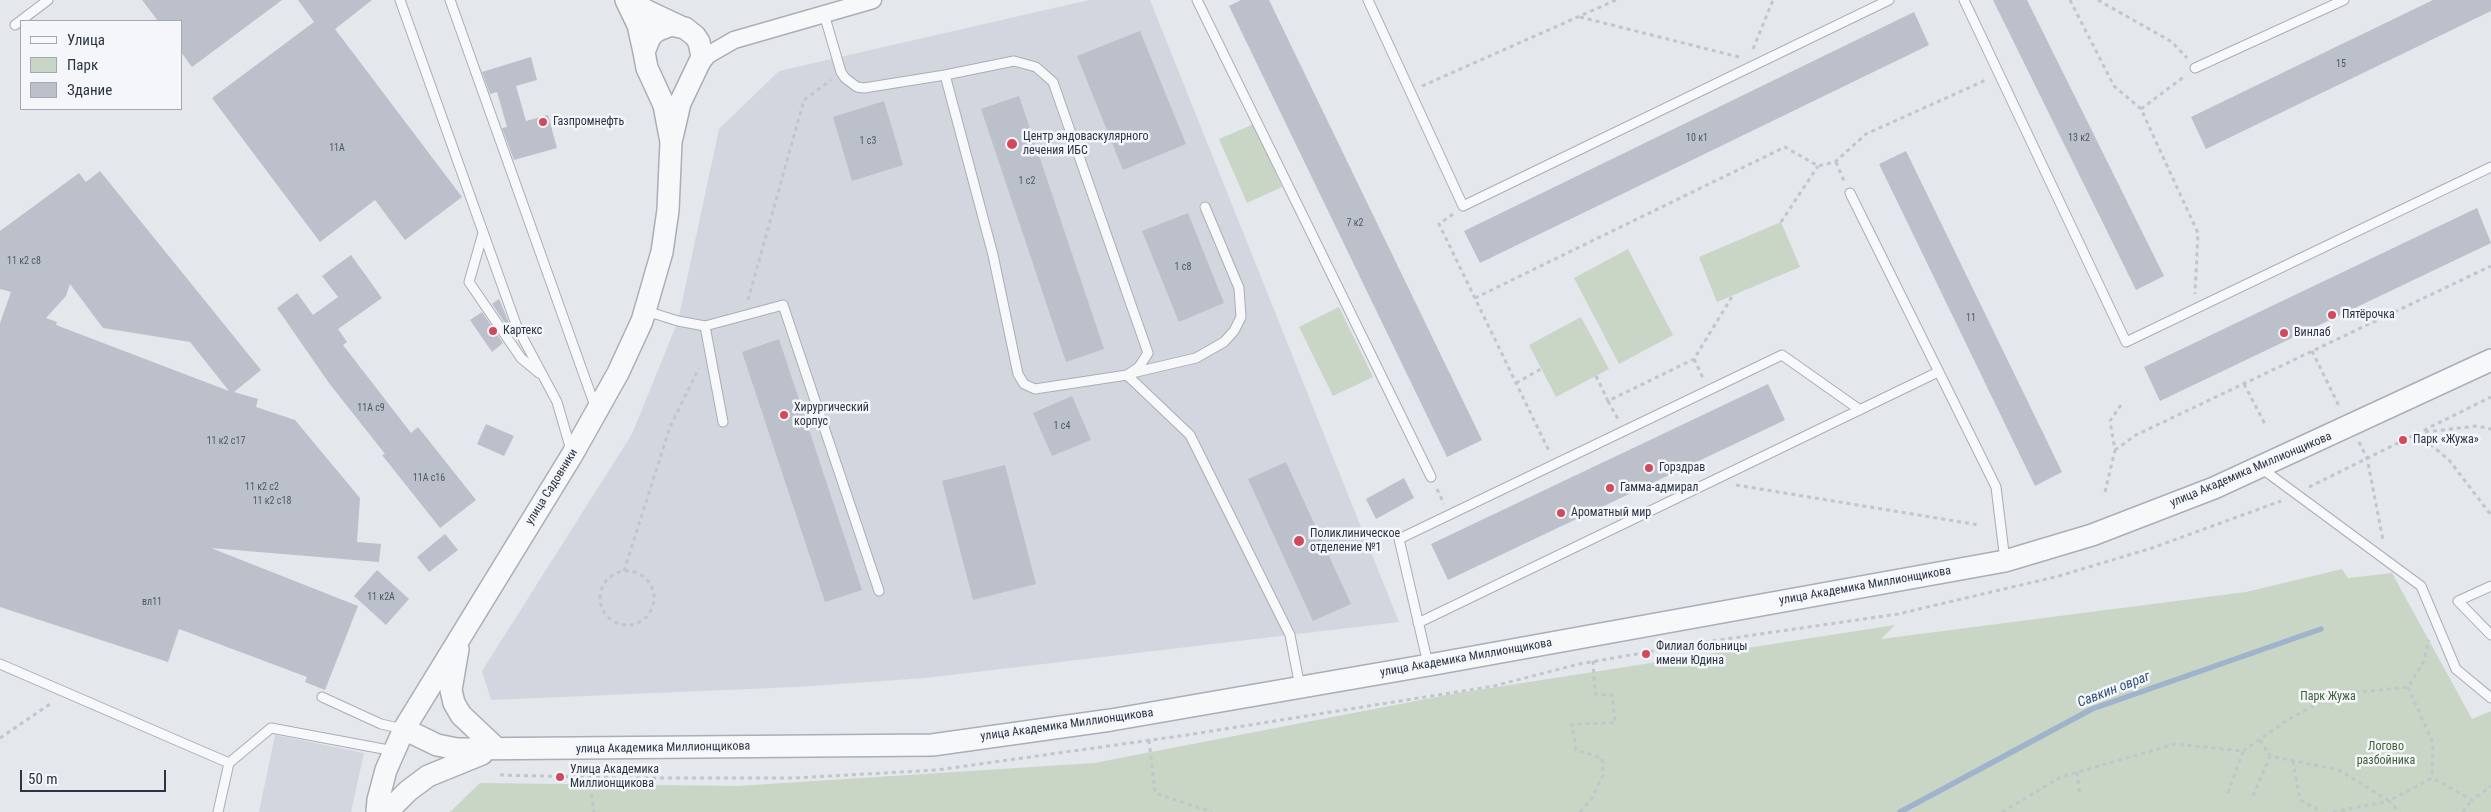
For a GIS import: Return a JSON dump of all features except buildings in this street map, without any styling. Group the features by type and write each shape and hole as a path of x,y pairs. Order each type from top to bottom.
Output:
{"street":[{"name":"улица Садовники","path":"626,0 638,25 647,68 652,75 664,105 671,142"},
{"path":"630,0 647,11 684,28 699,42 702,58 698,69"},
{"name":"улица Садовники","path":"377,812 378,800 386,770 404,729 572,455 618,373 646,311 662,252 668,210 671,142 680,102 698,69 708,54 734,40 873,0"},
{"path":"644,52 650,37 656,31 671,25 684,28"},
{"name":"улица Садовники","path":"684,28 718,40 734,40"},
{"name":"улица Садовники","path":"652,75 666,83 674,84 683,82 698,69"},
{"name":"улица Академика Миллионщикова","path":"404,729 437,745 457,749 932,745 1111,720 1300,688 2005,561 2092,535 2261,468 2491,360"},
{"path":"387,812 408,791 428,776 496,748 468,722 454,703 451,690 462,633"}],"lane":[{"path":"22,20 48,0"},
{"path":"400,0 518,328 557,402 572,455"},
{"path":"450,0 597,411"},
{"path":"1197,0 1432,477"},
{"path":"1368,0 1464,206 1888,0"},
{"path":"1964,0 2126,342 2194,307 2491,167"},
{"path":"2196,68 2344,0"},
{"path":"824,14 841,72 850,83 864,88 945,75 1014,61 1036,68 1052,82 1148,353 1139,367 1127,375"},
{"path":"15,25 20,21"},
{"path":"945,75 992,255 1018,374 1024,384 1035,390 1127,375 1196,358 1224,342 1234,331 1241,317 1239,288 1205,208"},
{"path":"1850,193 1996,486 2005,561"},
{"path":"484,233 469,282 521,358 544,377"},
{"path":"646,311 678,321 705,326 784,305 879,591"},
{"path":"705,326 723,422"},
{"path":"1429,665 1399,539 1782,355 1860,410"},
{"path":"1418,623 1938,372"},
{"path":"1127,375 1190,435 1290,635 1300,688"},
{"path":"2261,468 2421,586 2456,669 2491,698"},
{"path":"2491,586 2458,601 2491,635"},
{"path":"0,664 229,763"},
{"path":"322,697 381,724 404,729"},
{"path":"218,812 229,763 271,728 394,751"}],"path":[{"path":"1410,92 1616,0"},
{"path":"1753,51 1773,0"},
{"path":"2070,0 2114,86 2141,109 2198,233 2194,307"},
{"path":"2098,0 2172,42 2196,68 2141,109"},
{"path":"1580,17 1740,57"},
{"path":"748,314 748,303 804,100 841,72"},
{"path":"1474,298 1785,147 1818,166 1836,162 1866,134 1999,74"},
{"path":"1836,162 1850,193"},
{"path":"1781,222 1818,166"},
{"path":"1464,206 1439,224 1546,443"},
{"path":"2115,450 2136,435 2491,266"},
{"path":"1608,401 1694,359 1733,295"},
{"path":"624,571 641,575 653,588 653,606 649,614 634,625 617,624 603,612 600,604 600,594 608,579 624,571 670,427 709,347"},
{"path":"2312,351 2332,393"},
{"path":"1694,359 1708,390"},
{"path":"1516,383 1541,369"},
{"path":"1596,376 1624,431"},
{"path":"2244,384 2265,424"},
{"path":"2491,397 2421,433 2477,426 2491,429"},
{"path":"2105,492 2115,450 2110,421 2122,402"},
{"path":"2418,434 2449,460 2491,515"},
{"path":"2367,458 2376,516 2388,562"},
{"path":"1712,481 1979,525"},
{"path":"2408,687 2423,663 2431,631"},
{"path":"1580,812 1592,798 1603,775 1602,758 1576,750 1572,724 1615,723 1612,695 1595,694 1593,661"},
{"path":"2228,793 2244,751 2283,723 2332,695 2408,687"},
{"path":"2408,687 2433,743 2432,778"},
{"path":"0,738 66,693"},
{"path":"1149,740 1155,793 1212,812"},
{"path":"2260,740 2270,756 2339,770 2389,801 2400,812"},
{"path":"2002,812 2061,777 2175,744 2244,751"},
{"path":"2253,796 2270,756"},
{"path":"2293,761 2300,800 2322,812"},
{"path":"2077,772 2080,796"},
{"path":"589,778 594,812"},
{"path":"2432,778 2472,800"},
{"path":"2333,812 2389,801 2432,778"},
{"path":"2463,812 2472,800 2491,786"}],"shaded area":[{"path":"1089,0 1150,0 1399,622 925,678 796,687 491,700 482,671 632,434 678,321 719,129 779,71"},
{"path":"275,735 364,753 351,812 259,812"}],"green space":[{"path":"1254,124 1282,187 1247,203 1219,139"},
{"path":"1781,222 1800,267 1717,302 1699,257"},
{"path":"1628,249 1673,335 1619,364 1574,278"},
{"path":"1339,307 1373,377 1333,396 1299,327"},
{"path":"1581,317 1609,369 1556,397 1529,345"},
{"name":"Парк Жужа","path":"2342,569 2348,578 2392,573 2472,719 2491,711 2491,812 450,812 480,783 737,786 1094,763 1452,694 1895,625 1881,639 2246,592"}],"waterway":[{"name":"Савкин овраг","path":"1900,812 2092,709 2321,629"}],"place":[{"name":"Газпромнефть","path":"543,122"},
{"name":"Центр эндоваскулярного лечения ИБС","path":"1012,144"},
{"name":"Пятёрочка","path":"2332,315"},
{"name":"Картекс","path":"493,331"},
{"name":"Винлаб","path":"2284,333"},
{"name":"Хирургический корпус","path":"784,415"},
{"name":"Парк «Жужа»","path":"2403,440"},
{"name":"Горздрав","path":"1649,468"},
{"name":"Гамма-адмирал","path":"1610,488"},
{"name":"Ароматный мир","path":"1561,513"},
{"name":"Поликлиническое отделение №1","path":"1299,541"},
{"name":"Филиал больницы имени Юдина","path":"1646,654"},
{"name":"Улица Академика Миллионщикова","path":"560,777"}],"park label":[{"name":"Логово разбойника","path":"2386,754"}]}
